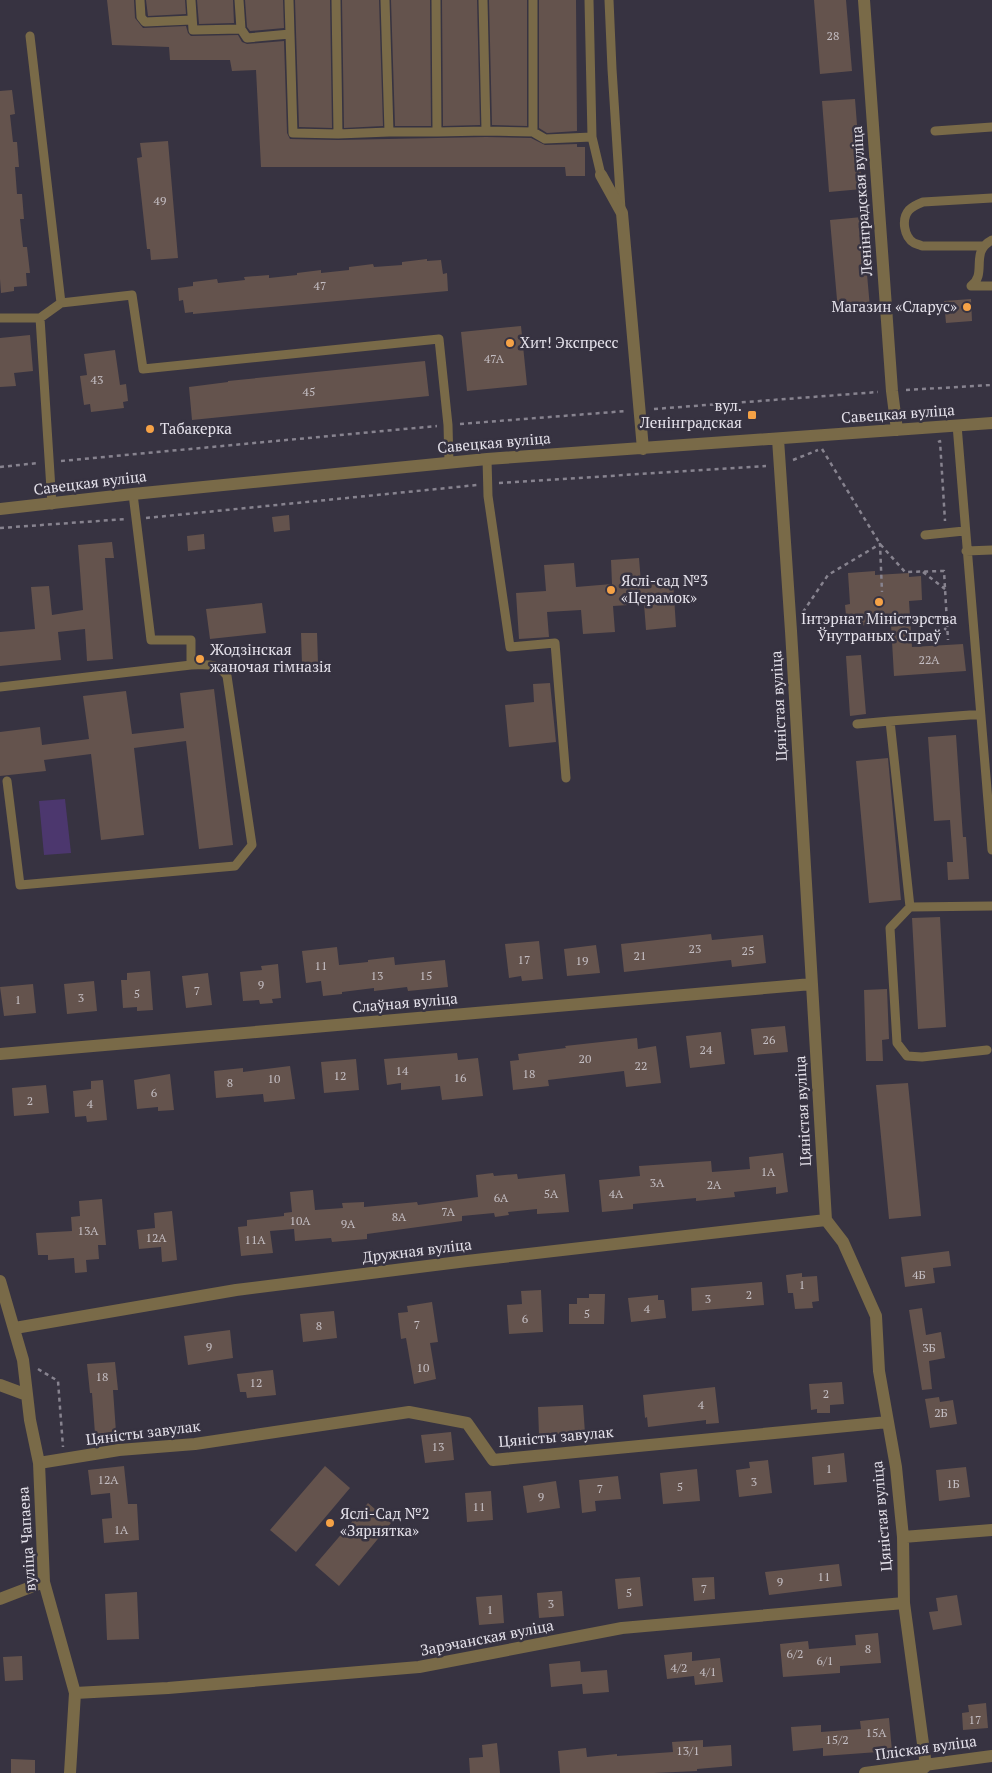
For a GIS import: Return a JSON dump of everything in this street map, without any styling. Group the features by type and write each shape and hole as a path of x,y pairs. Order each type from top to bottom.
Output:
{"street":[{"name":"Ленінградская вуліца","path":"864,0 896,430"},
{"path":"601,175 622,213 643,449"},
{"name":"Савецкая вуліца","path":"0,510 133,494 487,459 992,423"},
{"name":"Цяністая вуліца","path":"778,439 826,1220 843,1242 876,1316 879,1371 896,1467 903,1537 904,1603 922,1769"},
{"name":"Слаўная вуліца","path":"0,1054 812,984"},
{"name":"Дружная вуліца","path":"15,1328 236,1290 467,1261 826,1220"},
{"name":"вуліца Чапаева","path":"0,1280 23,1360 30,1420 38,1463 44,1582 76,1693 70,1773"},
{"path":"0,1385 27,1395"},
{"name":"Цяністы завулак","path":"38,1463 119,1450 195,1444 409,1412 467,1423 493,1460 888,1422"},
{"path":"903,1537 992,1530"},
{"path":"0,1599 44,1582"},
{"name":"Зарэчанская вуліца","path":"76,1693 168,1688 419,1667 622,1628 904,1603"},
{"name":"Пліская вуліца","path":"865,1773 922,1769 992,1756"}],"lane":[{"path":"140,0 141,17 145,22 192,20"},
{"path":"191,0 193,30 241,29"},
{"path":"239,0 241,29 247,38 290,34"},
{"path":"289,0 293,133 486,131 533,132 545,139 592,137"},
{"path":"336,0 338,134"},
{"path":"384,0 388,132"},
{"path":"436,0 437,132"},
{"path":"482,0 486,131"},
{"path":"533,0 533,132"},
{"path":"589,0 592,137 601,175"},
{"path":"609,0 622,213"},
{"path":"30,36 61,302"},
{"path":"935,131 992,126"},
{"path":"983,246 922,246 914,243 906,232 905,218 908,211 923,202 992,198"},
{"path":"992,240 983,246 979,255 979,277 970,286 992,286"},
{"path":"0,318 40,318 61,302 132,295 143,368 440,339 448,425 449,463"},
{"path":"40,318 52,505"},
{"path":"957,425 964,531 992,850"},
{"path":"487,459 488,496 510,646 555,643 566,778"},
{"path":"133,494 150,640 191,640 191,665"},
{"path":"925,534 964,531"},
{"path":"966,551 992,550"},
{"path":"0,687 191,665 214,665 222,669 227,676 252,845 235,866 20,885 7,781"},
{"path":"858,724 970,714 981,715"},
{"path":"890,721 910,907"},
{"path":"987,1050 922,1057 907,1056 897,1042 890,928 910,907 992,906"}],"path":[{"path":"0,467 448,425 992,385"},
{"path":"930,442 940,442 945,533"},
{"path":"0,528 137,518 489,484 780,465 822,449 832,448"},
{"path":"822,449 880,544 905,572 944,571 948,640"},
{"path":"880,544 882,592"},
{"path":"791,631 828,575 880,544"},
{"path":"923,572 946,589"},
{"path":"934,642 947,627"},
{"path":"23,1360 58,1381 64,1459"}],"shaded area":[{"path":"65,799 71,853 44,855 39,801"}],"building":[{"path":"107,0 134,0 135,18 143,28 186,26 191,36 238,35 242,42 247,44 284,41 287,133 290,139 531,138 545,145 577,144 577,147 585,147 585,176 566,176 565,167 261,167 256,70 232,71 230,60 170,60 169,47 112,45"},
{"path":"146,0 185,0 186,14 148,16"},
{"path":"197,0 233,0 234,23 199,24"},
{"path":"245,0 283,0 284,28 250,31 247,27"},
{"path":"295,0 330,0 332,128 299,127"},
{"path":"342,0 379,0 383,126 344,128"},
{"path":"391,0 430,0 431,126 395,126"},
{"path":"442,0 477,0 480,125 443,126"},
{"path":"489,0 527,0 527,126 492,125"},
{"path":"539,0 576,0 577,131 547,133 539,128"},
{"path":"814,0 846,0 852,71 820,74"},
{"path":"12,90 15,114 10,115 13,142 17,142 19,167 15,167 17,194 22,194 24,219 20,219 23,247 27,247 30,273 26,273 27,286 14,287 14,291 1,293 0,91"},
{"path":"855,99 862,189 829,192 822,101"},
{"path":"168,141 178,258 151,260 150,249 147,249 137,158 142,157 140,143"},
{"path":"862,217 870,308 838,311 830,220"},
{"path":"427,259 427,261 441,260 443,274 447,273 448,291 193,314 193,312 185,313 183,300 179,301 178,288 193,286 193,282 217,279 218,283 245,280 244,277 269,275 269,278 321,270 321,273 349,270 349,267 373,264 374,267 402,265 402,262"},
{"path":"971,299 972,321 946,323 944,301"},
{"path":"521,326 527,385 467,391 461,332"},
{"path":"30,335 33,371 14,373 16,386 0,387 0,338"},
{"path":"115,350 120,385 126,384 128,401 123,402 124,408 91,412 90,404 84,405 80,376 87,375 84,354"},
{"path":"425,361 429,396 192,420 189,387 228,381"},
{"path":"289,515 290,530 274,532 272,517"},
{"path":"204,534 205,549 188,551 187,536"},
{"path":"112,542 114,558 105,558 113,659 87,661 85,629 58,632 61,660 0,666 0,632 35,629 31,587 49,586 52,615 83,610 78,545"},
{"path":"639,558 641,583 673,581 676,627 646,630 644,604 613,606 615,632 583,634 581,610 547,612 549,637 519,639 516,593 546,591 544,565 574,563 576,587 612,584 611,560"},
{"path":"875,571 875,575 909,573 909,577 921,576 922,600 909,601 912,647 963,644 966,671 894,676 891,624 847,626 845,605 850,604 848,573"},
{"path":"262,603 266,633 210,639 206,609"},
{"path":"301,633 317,633 318,664 302,665"},
{"path":"861,655 866,714 850,716 846,656"},
{"path":"550,683 556,742 509,747 505,705 534,702 533,684"},
{"path":"214,689 233,845 199,849 186,741 134,748 144,835 101,840 91,754 44,760 46,771 0,776 0,732 40,727 42,745 89,739 83,696 126,691 132,734 184,728 180,693"},
{"path":"956,735 963,837 966,837 969,879 948,880 947,862 953,862 950,820 934,821 928,737"},
{"path":"888,758 901,900 869,903 856,761"},
{"path":"940,917 946,1027 918,1029 912,918"},
{"path":"711,934 712,940 763,935 766,963 732,967 731,960 624,972 621,944"},
{"path":"539,941 543,979 522,981 521,976 509,978 505,944"},
{"path":"596,945 600,973 567,976 564,949"},
{"path":"337,947 339,965 394,957 395,965 445,960 448,987 408,991 407,987 374,991 374,988 323,996 321,981 306,983 302,951"},
{"path":"278,964 281,998 272,999 273,1003 260,1004 259,1000 243,1001 240,972 262,970 261,966"},
{"path":"150,971 153,1010 137,1011 137,1007 123,1008 121,980 127,980 127,973"},
{"path":"208,973 212,1005 186,1008 182,976"},
{"path":"94,981 97,1011 67,1014 64,984"},
{"path":"33,984 36,1013 4,1016 0,987"},
{"path":"887,989 889,1039 882,1040 883,1061 866,1061 864,990"},
{"path":"785,1026 788,1052 754,1055 751,1029"},
{"path":"721,1032 725,1064 690,1068 686,1036"},
{"path":"637,1038 638,1049 656,1046 661,1083 626,1087 624,1071 548,1080 549,1086 513,1090 510,1061 519,1060 518,1054 566,1048 565,1046"},
{"path":"457,1053 458,1060 478,1058 483,1096 442,1100 440,1086 401,1090 401,1083 387,1085 384,1059"},
{"path":"356,1059 359,1090 324,1093 321,1062"},
{"path":"290,1066 295,1099 264,1102 263,1094 216,1098 214,1071 243,1068 243,1072"},
{"path":"170,1074 174,1110 158,1111 158,1107 137,1109 134,1080"},
{"path":"103,1080 107,1120 87,1122 86,1116 75,1117 73,1091 91,1089 91,1081"},
{"path":"908,1083 921,1216 889,1219 876,1085"},
{"path":"46,1085 49,1113 14,1116 12,1088"},
{"path":"783,1153 788,1192 776,1194 776,1187 734,1192 735,1197 696,1201 696,1198 633,1204 633,1209 602,1212 599,1180 640,1176 639,1166 711,1161 712,1172 750,1169 749,1157"},
{"path":"493,1173 494,1176 517,1174 518,1179 565,1174 569,1212 537,1214 537,1209 508,1212 509,1215 495,1217 494,1213 462,1216 462,1221 367,1234 367,1239 332,1242 331,1238 295,1241 294,1229 270,1231 273,1253 241,1256 238,1227 247,1226 247,1220 284,1216 284,1213 292,1212 290,1192 313,1190 315,1210 343,1208 342,1203 364,1202 364,1207 417,1202 418,1205 478,1197 476,1175"},
{"path":"102,1199 106,1245 98,1245 99,1259 86,1260 87,1272 75,1273 74,1258 48,1260 48,1255 38,1255 36,1233 72,1231 71,1217 80,1216 79,1201"},
{"path":"172,1211 177,1260 162,1262 161,1247 139,1249 137,1230 155,1228 154,1213"},
{"path":"949,1251 951,1266 933,1268 935,1283 905,1287 901,1257"},
{"path":"802,1273 802,1277 817,1276 819,1301 812,1302 813,1308 795,1309 793,1293 788,1293 786,1275"},
{"path":"762,1282 764,1305 692,1311 691,1288"},
{"path":"541,1290 543,1332 509,1334 507,1305 522,1304 521,1291"},
{"path":"589,1294 605,1294 604,1324 569,1324 569,1304 577,1304 577,1298 589,1298"},
{"path":"658,1295 658,1300 664,1300 666,1318 631,1322 628,1298"},
{"path":"432,1302 438,1342 430,1343 436,1379 414,1384 406,1338 401,1339 398,1313 408,1312 407,1306"},
{"path":"922,1308 926,1335 941,1332 945,1358 929,1361 932,1389 922,1390 909,1310"},
{"path":"334,1311 337,1338 303,1342 300,1314"},
{"path":"230,1330 233,1358 188,1365 184,1336"},
{"path":"115,1362 118,1390 113,1390 116,1432 95,1434 92,1393 90,1393 87,1364"},
{"path":"273,1370 276,1395 247,1398 246,1392 240,1392 237,1374"},
{"path":"842,1382 844,1404 830,1405 830,1413 817,1413 817,1409 811,1410 809,1384"},
{"path":"715,1387 719,1423 706,1424 706,1420 648,1427 647,1417 645,1418 643,1395"},
{"path":"939,1397 940,1402 953,1400 957,1424 930,1428 925,1399"},
{"path":"583,1405 585,1433 539,1435 538,1407"},
{"path":"451,1432 454,1460 425,1463 421,1435"},
{"path":"844,1453 847,1482 814,1485 812,1457"},
{"path":"768,1460 772,1493 739,1497 736,1470 750,1468 749,1462"},
{"path":"124,1466 128,1504 137,1504 139,1540 104,1543 102,1519 112,1518 110,1493 91,1495 88,1470"},
{"path":"325,1466 350,1488 296,1552 270,1530"},
{"path":"966,1467 970,1497 939,1501 936,1470"},
{"path":"697,1469 700,1501 663,1504 660,1473"},
{"path":"618,1476 621,1499 595,1501 596,1511 582,1513 579,1480"},
{"path":"556,1481 560,1508 527,1513 523,1486"},
{"path":"491,1491 493,1520 467,1522 465,1493"},
{"path":"368,1503 391,1523 339,1586 315,1565"},
{"path":"839,1564 842,1586 769,1595 765,1572"},
{"path":"640,1577 643,1606 618,1609 615,1579"},
{"path":"714,1577 715,1599 694,1601 692,1578"},
{"path":"562,1591 564,1616 539,1618 537,1593"},
{"path":"137,1592 139,1639 107,1640 105,1594"},
{"path":"502,1595 504,1623 479,1625 476,1597"},
{"path":"957,1595 962,1625 933,1630 929,1612 938,1611 936,1598"},
{"path":"878,1633 881,1663 840,1666 840,1673 783,1677 780,1644 808,1641 809,1649 856,1645 855,1635"},
{"path":"692,1652 692,1661 720,1658 723,1682 695,1685 694,1676 667,1679 664,1655"},
{"path":"22,1656 23,1680 5,1681 3,1657"},
{"path":"580,1661 581,1672 607,1670 609,1692 583,1694 582,1684 551,1687 549,1664"},
{"path":"986,1703 988,1728 963,1730 962,1713 969,1712 968,1705"},
{"path":"889,1718 892,1751 823,1756 823,1748 793,1751 791,1727 821,1725 821,1732 861,1729 860,1721"},
{"path":"703,1740 703,1747 731,1745 732,1766 697,1769 697,1771 654,1773 560,1773 558,1751 586,1748 587,1757 673,1752 672,1742"},
{"path":"497,1743 500,1773 470,1773 469,1758 483,1757 482,1745"},
{"path":"11,1759 35,1760 35,1773 11,1773"}],"place":[{"name":"Магазин «Сларус»","path":"967,307"},
{"name":"Хит! Экспресс","path":"510,343"},
{"name":"вул. Ленінградская","path":"752,415"},
{"name":"Табакерка","path":"150,429"},
{"name":"Яслі-сад №3 «Церамок»","path":"611,590"},
{"name":"Інтэрнат Міністэрства Ўнутраных Спраў","path":"879,602"},
{"name":"Жодзінская жаночая гімназія","path":"200,659"},
{"name":"Яслі-Сад №2 «Зярнятка»","path":"330,1523"}]}
